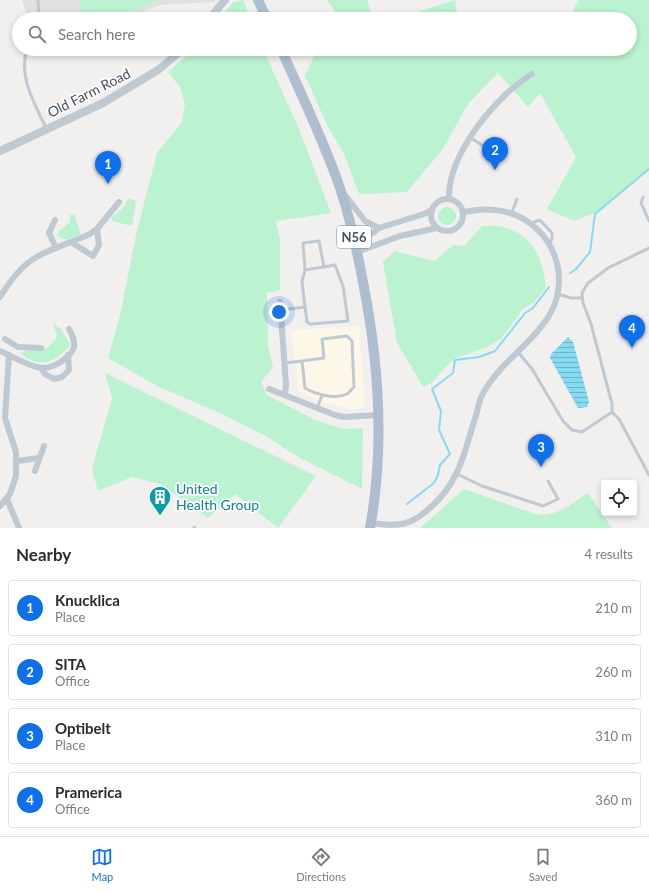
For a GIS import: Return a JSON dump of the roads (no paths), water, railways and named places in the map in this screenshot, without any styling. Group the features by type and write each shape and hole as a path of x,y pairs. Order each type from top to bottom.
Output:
{"main road":[{"path":"258,0 264,12"},
{"name":"N56","path":"283,56 340,189 354,239 370,317 376,367 378,415 377,472 371,526"}],"street":[{"path":"215,12 225,0"},
{"name":"Old Farm Road","path":"0,151 47,130 128,88 158,70 175,56"},
{"path":"449,198 455,166 471,138 502,98 532,74"},
{"path":"340,189 365,221 379,228"},
{"path":"354,239 373,233 379,228 424,214 432,210 438,201 449,198 459,203 464,212 462,223 454,230 447,231 437,228 400,236 357,252"},
{"path":"0,297 10,280 28,261 39,254 97,230 119,202"},
{"path":"371,526 404,525 416,520 445,494 457,474 481,396 491,381 544,324 552,312 558,294 558,271 556,260 549,243 531,223 512,212 487,209 464,212"},
{"path":"432,210 432,220 437,228"},
{"path":"55,220 49,233 56,248"},
{"path":"71,242 92,256 100,245 97,230"},
{"path":"280,302 286,385 284,394"},
{"path":"0,351 41,368 49,367 68,355 74,346 74,337 69,329"},
{"path":"5,339 18,347 41,348"},
{"path":"0,506 7,499 13,488 16,476 17,461 13,441 7,429 3,407 12,356 18,347"},
{"path":"41,368 45,374 54,379 62,377 69,370 68,355"},
{"path":"269,388 317,408 344,417 378,415"},
{"path":"0,424 7,429"},
{"path":"35,471 44,446"},
{"path":"17,461 40,458"},
{"path":"7,499 19,528"}],"lane":[{"path":"38,0 39,12"},
{"path":"25,56 24,62 26,76 34,104 47,130"},
{"path":"471,138 488,149"},
{"path":"643,197 641,203 649,222"},
{"path":"512,212 517,200"},
{"path":"305,270 324,267 335,265 343,286 348,321 310,324 307,322 302,281 305,270 303,243 320,240 324,267"},
{"path":"649,248 620,262 592,279 584,288 581,298 595,336 612,404 612,412 618,419 649,475"},
{"path":"558,294 571,298 581,298"},
{"path":"281,310 305,307"},
{"path":"285,363 324,358 322,339 347,336 352,341 354,387 346,394 322,396 305,388 302,361"},
{"path":"518,352 532,369 563,421 572,430 582,432 612,412"},
{"path":"317,408 322,396"},
{"path":"457,474 482,486 543,506 558,499 548,481"}],"water":[{"path":"568,337 573,342 589,402 587,407 578,408 550,358 551,354"}],"waterway":[{"path":"570,273 576,269 590,252 595,214 649,169"},
{"path":"407,504 434,483 438,475 440,465 450,454 439,430 441,411 432,389 453,373 455,360 479,357 495,351 525,313 533,308 549,287"}],"place":[{"name":"SITA","path":"495,170"},
{"name":"Knucklica","path":"108,184"},
{"name":"Pramerica","path":"632,348"},
{"name":"Optibelt","path":"541,467"},
{"name":"United Health Group","path":"160,516"}]}
